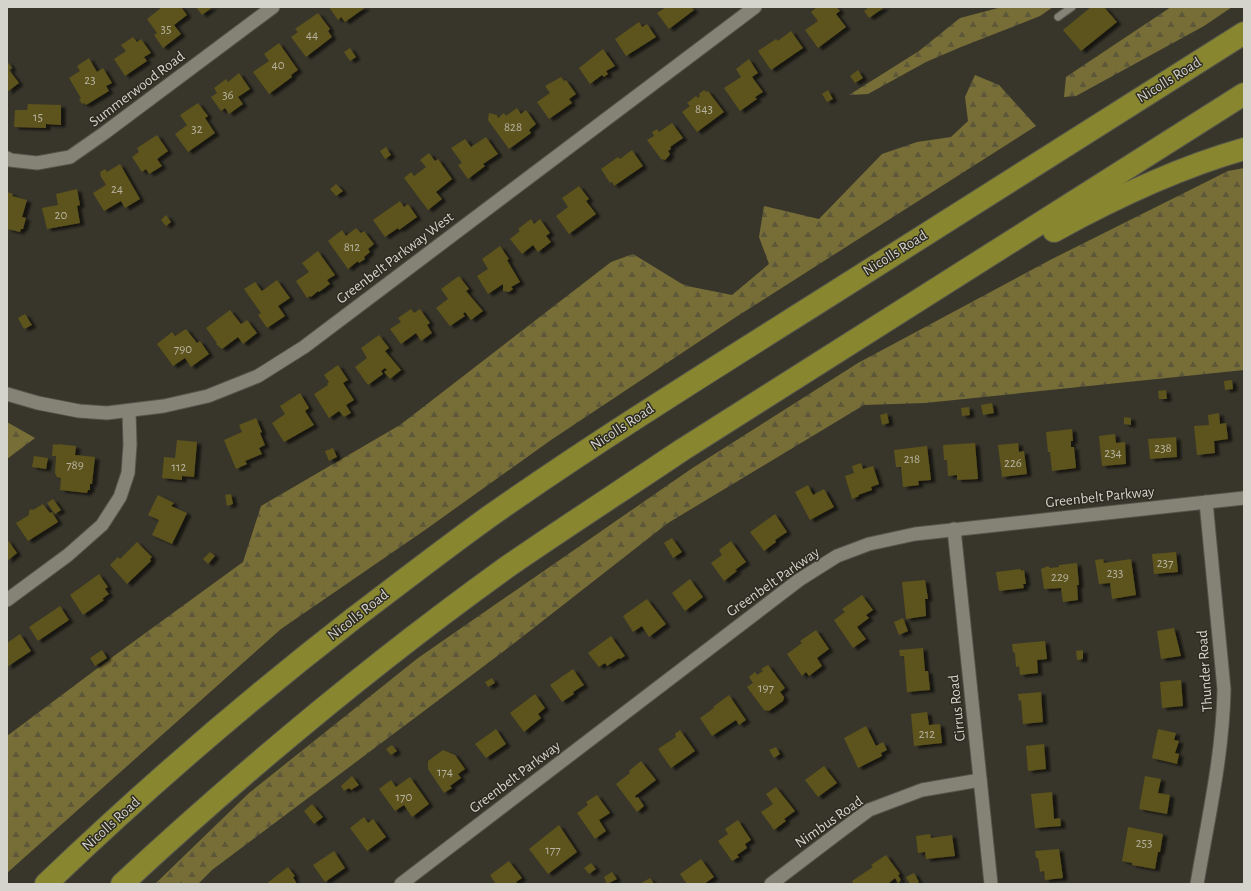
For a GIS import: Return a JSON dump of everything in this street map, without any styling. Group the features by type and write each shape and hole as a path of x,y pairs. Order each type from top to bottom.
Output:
{"highway":[{"path":"1137,101 1195,51 1244,16"},
{"name":"Nicolls Road","path":"46,884 156,782 237,712 398,585 489,517 577,457 717,366 1244,33"},
{"path":"122,884 179,831 341,694 424,629 508,567 596,507 716,429 1244,94"},
{"path":"877,327 953,292 1040,238 1118,197 1189,167 1244,149"}],"street":[{"name":"Summerwood Road","path":"7,158 10,160 38,162 70,157 274,7"},
{"name":"Greenbelt Parkway West","path":"7,394 38,403 79,411 107,413 164,406 208,396 258,376 304,347 755,7"},
{"path":"7,600 68,555 102,525 120,497 128,473 130,445 129,411"},
{"name":"Greenbelt Parkway","path":"401,884 799,580 837,556 869,544 915,534 1244,498"},
{"name":"Thunder Road","path":"1197,884 1224,719 1224,689 1206,502"},
{"name":"Cirrus Road","path":"954,529 991,884"},
{"name":"Nimbus Road","path":"771,884 869,810 922,790 980,780"}],"lane":[{"path":"1058,17 1072,7"}],"green space":[{"path":"1002,7 1053,7 1040,16 926,62 868,94 849,95 919,51 960,18"},
{"path":"1171,7 1232,7 1204,26 1076,96 1064,97 1066,77"},
{"path":"975,75 999,85 1036,126 736,317 551,440 425,530 281,629 7,873 7,736 243,562 261,506 400,425 611,262 633,254 682,284 732,295 769,264 759,237 764,206 819,219 882,154 917,142 951,137 968,121 965,97"},
{"path":"1244,168 1244,370 925,403 864,405 668,523 504,651 212,870 198,884 155,884 249,793 418,658 691,469 858,363 1052,259 1228,171"},
{"path":"7,422 35,438 7,459"}],"building":[{"path":"162,7 181,7 187,15 174,25 181,34 163,48 154,35 157,33 147,19"},
{"path":"196,7 213,7 202,15"},
{"path":"329,7 366,7 345,22 341,17 338,20"},
{"path":"666,7 691,7 694,10 669,29 657,13"},
{"path":"817,7 836,7 840,11 836,14 846,27 818,48 805,30 818,21 811,12"},
{"path":"869,7 885,7 869,18 864,11"},
{"path":"1091,7 1104,7 1117,22 1081,51 1063,30"},
{"path":"318,13 330,29 328,31 332,37 306,57 291,37 298,32 295,29"},
{"path":"639,22 642,27 647,24 656,37 626,56 615,39"},
{"path":"791,31 803,48 771,70 758,51 776,39 778,41"},
{"path":"133,37 137,42 141,39 151,53 144,57 147,61 125,76 114,59 126,51 121,45"},
{"path":"279,43 298,70 291,75 292,77 269,94 253,72 269,61 264,54"},
{"path":"350,48 356,57 350,61 344,52"},
{"path":"603,49 615,66 606,71 608,74 604,77 602,75 590,84 579,68"},
{"path":"89,58 97,72 103,68 112,83 106,86 109,91 86,105 84,103 82,104 79,99 81,98 69,78 80,71 77,66"},
{"path":"749,59 758,73 752,77 763,92 755,97 757,99 740,111 724,88 741,77 736,69"},
{"path":"7,61 12,68 9,70 19,83 7,92"},
{"path":"858,70 863,78 855,83 850,76"},
{"path":"239,73 250,89 238,97 243,104 229,114 225,108 221,111 211,97 217,93 214,88 226,79 228,82"},
{"path":"561,77 564,81 566,80 576,94 569,99 572,103 549,119 537,102 550,93 545,86"},
{"path":"704,90 706,92 708,91 724,112 697,132 682,112 690,106 687,103 696,96 698,98 700,96 699,94"},
{"path":"828,90 833,99 827,102 822,94"},
{"path":"198,103 208,116 205,118 215,133 188,152 175,134 187,125 180,115"},
{"path":"28,104 61,105 61,125 46,124 46,128 14,127 15,110 27,110"},
{"path":"517,108 521,114 526,110 536,124 529,130 531,133 509,149 488,120 489,113 497,115 498,118 504,113 506,116"},
{"path":"672,123 683,138 670,147 671,149 668,151 670,154 665,160 661,159 647,140 654,136 652,132 657,129 659,132"},
{"path":"157,135 168,151 157,159 162,166 149,174 146,169 142,172 132,157 139,152 137,148"},
{"path":"486,137 498,154 483,164 485,166 468,179 458,165 462,163 451,148 465,139 471,147"},
{"path":"386,147 391,155 385,159 380,151"},
{"path":"632,150 643,166 614,186 612,182 610,183 601,169 618,157 620,159"},
{"path":"429,153 435,161 438,159 452,179 436,192 442,199 428,210 404,178 411,172 414,176 426,167 420,160"},
{"path":"120,164 140,199 125,208 121,201 104,211 93,193 106,185 100,175 100,172 105,169 107,172"},
{"path":"336,184 343,191 336,196 330,189"},
{"path":"579,186 589,199 586,201 596,214 569,234 556,216 568,207 562,198"},
{"path":"77,189 80,205 77,206 80,223 47,229 42,208 58,205 56,194"},
{"path":"7,192 13,194 12,196 27,200 22,217 26,218 23,229 21,229 20,232 7,229"},
{"path":"400,201 404,207 408,204 417,217 399,230 398,228 385,237 373,220"},
{"path":"166,215 171,222 166,226 161,220"},
{"path":"531,219 534,224 540,219 550,233 546,236 551,242 538,252 533,245 522,254 510,239 520,231 518,229"},
{"path":"356,228 361,233 364,231 374,244 368,249 370,252 364,257 365,259 359,263 358,261 348,269 328,241 342,230 346,236"},
{"path":"500,246 509,259 507,260 520,282 511,287 513,289 509,292 503,291 503,284 488,294 477,276 488,269 482,259"},
{"path":"318,251 335,275 327,280 330,284 311,297 310,296 307,298 296,281 309,272 302,263"},
{"path":"459,276 469,289 466,291 483,311 471,320 465,312 463,314 465,316 450,326 436,308 448,299 441,289"},
{"path":"277,280 290,298 278,306 285,316 267,328 258,315 261,313 244,289 255,282 262,291"},
{"path":"411,309 414,313 420,309 430,323 427,325 432,333 421,341 416,333 401,344 390,329 401,322 398,318"},
{"path":"230,310 241,324 247,320 257,333 243,344 238,337 222,349 216,344 217,343 206,328"},
{"path":"25,314 32,325 24,329 18,318"},
{"path":"186,329 197,343 200,341 209,354 191,367 185,358 173,366 157,344 172,332 175,336"},
{"path":"379,335 389,348 385,351 401,370 390,379 384,372 387,370 385,368 381,371 383,374 368,385 355,367 367,358 361,348"},
{"path":"338,365 348,380 343,383 354,400 346,405 351,413 344,417 339,411 329,418 314,394 328,385 327,384 329,382 324,375"},
{"path":"1232,380 1233,389 1225,390 1224,381"},
{"path":"1166,390 1167,399 1159,399 1158,391"},
{"path":"300,393 309,408 305,411 314,425 284,442 272,423 285,414 280,406"},
{"path":"992,403 994,413 983,415 981,405"},
{"path":"969,407 970,415 962,416 961,408"},
{"path":"887,413 889,423 882,425 880,415"},
{"path":"1219,413 1220,424 1226,423 1228,439 1214,441 1215,453 1197,455 1194,426 1209,425 1208,415"},
{"path":"1124,417 1131,418 1131,425 1124,424"},
{"path":"256,418 262,432 260,433 265,445 259,448 262,454 245,461 247,464 236,469 224,440 242,432 239,425"},
{"path":"1072,429 1073,441 1071,441 1071,447 1074,447 1076,468 1052,471 1046,432"},
{"path":"1115,434 1116,443 1125,442 1126,464 1102,466 1099,436"},
{"path":"1176,437 1177,457 1150,459 1148,439"},
{"path":"177,440 197,442 194,477 182,476 182,480 162,478 164,457 175,458"},
{"path":"975,443 978,479 957,480 957,475 948,476 947,460 944,460 943,445"},
{"path":"1018,443 1019,452 1024,451 1027,474 1002,477 998,445"},
{"path":"53,444 76,446 75,455 95,457 92,484 90,484 90,490 88,490 87,493 60,490 61,478 57,477 55,473 56,456 52,456"},
{"path":"927,446 931,480 918,481 919,485 903,487 901,467 896,467 894,450"},
{"path":"333,448 337,457 329,461 325,451"},
{"path":"34,456 48,458 46,469 32,467"},
{"path":"861,463 863,469 873,466 879,484 871,487 872,490 852,499 845,476 854,473 852,466"},
{"path":"808,485 813,495 824,489 834,507 810,520 795,492"},
{"path":"231,494 233,504 227,506 225,495"},
{"path":"158,495 174,503 171,506 187,513 172,544 152,535 159,520 148,515"},
{"path":"53,499 61,510 55,514 47,503"},
{"path":"43,504 50,513 52,512 58,522 28,541 16,523 29,515 29,511 31,509 33,510"},
{"path":"775,514 787,532 775,540 776,542 764,551 750,532"},
{"path":"672,538 682,552 673,558 664,543"},
{"path":"7,539 17,553 7,561"},
{"path":"731,541 746,562 724,581 711,563 722,555 719,550"},
{"path":"137,542 152,557 150,559 151,561 127,584 110,565 118,557 120,559"},
{"path":"210,552 215,556 208,564 203,559"},
{"path":"1176,552 1178,572 1154,574 1152,554"},
{"path":"1103,559 1104,563 1131,559 1136,595 1112,599 1110,583 1099,584 1095,560"},
{"path":"1077,563 1079,585 1077,585 1078,600 1063,602 1061,588 1044,589 1041,569 1048,566 1050,568 1059,567 1059,565"},
{"path":"1021,569 1021,571 1024,570 1026,584 1023,584 1024,588 999,591 996,572"},
{"path":"99,574 108,587 105,589 109,594 102,599 104,600 83,615 70,595"},
{"path":"690,579 703,597 685,611 672,593"},
{"path":"925,580 928,599 925,599 926,616 906,619 902,582"},
{"path":"862,595 873,610 866,615 869,618 857,627 866,639 853,648 834,620 845,612 842,609"},
{"path":"647,599 666,624 649,637 642,626 633,632 623,616"},
{"path":"60,606 69,620 38,641 29,627"},
{"path":"903,618 908,631 899,635 894,622"},
{"path":"1174,628 1181,656 1161,659 1157,631"},
{"path":"816,630 829,649 817,658 822,666 809,676 806,672 802,676 787,654 802,643 800,641"},
{"path":"20,634 31,651 7,667 7,643"},
{"path":"611,636 625,656 607,666 605,663 599,667 588,653"},
{"path":"1045,641 1047,659 1037,660 1038,673 1020,675 1019,666 1016,667 1015,653 1013,652 1012,644"},
{"path":"923,648 925,671 928,671 930,690 907,692 904,656 900,656 899,650"},
{"path":"102,650 107,658 95,666 90,658"},
{"path":"1083,650 1083,659 1077,660 1076,651"},
{"path":"768,665 785,688 780,692 784,697 783,701 769,711 764,710 747,687 753,683 749,677 755,672 757,675 763,671 761,669"},
{"path":"573,669 584,685 562,702 550,685"},
{"path":"492,678 495,683 488,687 485,682"},
{"path":"1181,680 1183,706 1162,708 1160,682"},
{"path":"1041,692 1043,722 1023,724 1021,700 1019,701 1018,694"},
{"path":"535,694 545,708 538,714 541,718 524,732 510,713"},
{"path":"729,695 746,720 739,725 736,720 712,736 700,718"},
{"path":"927,712 929,725 940,724 942,743 914,746 911,714"},
{"path":"866,726 876,746 883,742 887,750 881,753 882,756 858,768 844,738"},
{"path":"496,729 506,744 486,758 475,744"},
{"path":"1158,729 1176,733 1174,740 1179,741 1175,753 1179,754 1177,764 1152,758"},
{"path":"680,730 695,751 671,768 658,749 676,737 675,734"},
{"path":"1044,744 1046,769 1028,771 1026,746"},
{"path":"392,745 397,751 391,755 386,749"},
{"path":"776,747 780,754 774,758 769,750"},
{"path":"443,750 455,755 465,769 458,774 461,778 450,786 452,788 444,793 428,769 428,761"},
{"path":"641,761 656,780 635,796 636,798 638,797 644,806 637,812 616,784 630,773 629,771"},
{"path":"824,766 837,783 818,797 805,780"},
{"path":"352,776 359,785 351,790 349,788 344,791 341,786"},
{"path":"1145,776 1161,779 1158,793 1170,795 1167,814 1139,809"},
{"path":"410,777 429,804 412,817 404,805 395,811 379,789 391,780 396,787"},
{"path":"776,787 795,811 784,819 786,821 774,830 761,812 773,804 766,794"},
{"path":"1052,792 1054,819 1060,818 1061,826 1035,828 1031,794"},
{"path":"597,795 610,813 599,820 606,831 595,839 577,813 588,805 586,802"},
{"path":"312,804 323,817 314,824 304,811"},
{"path":"364,817 368,823 373,819 386,837 367,851 350,828"},
{"path":"738,820 751,840 745,844 747,848 737,855 739,857 732,861 718,841 728,834 725,829"},
{"path":"559,825 577,852 548,874 529,849"},
{"path":"1128,827 1163,834 1155,869 1132,865 1132,863 1122,861"},
{"path":"930,834 931,838 952,835 955,856 926,859 925,852 918,853 916,836"},
{"path":"1059,849 1063,878 1045,880 1044,871 1040,872 1038,858 1036,858 1035,851"},
{"path":"334,851 345,868 325,882 313,865"},
{"path":"886,855 900,874 898,875 901,880 898,883 895,878 889,883 890,884 854,884 852,881 873,867 871,865"},
{"path":"701,859 714,877 704,884 687,884 680,874"},
{"path":"509,861 522,878 516,882 518,884 496,884 490,875"},
{"path":"591,863 596,869 589,874 584,868"},
{"path":"288,867 295,876 293,877 297,884 266,884"},
{"path":"612,872 617,879 607,884 604,877"},
{"path":"914,873 919,882 916,884 910,884 906,877"},
{"path":"650,878 654,884 640,884"}]}
